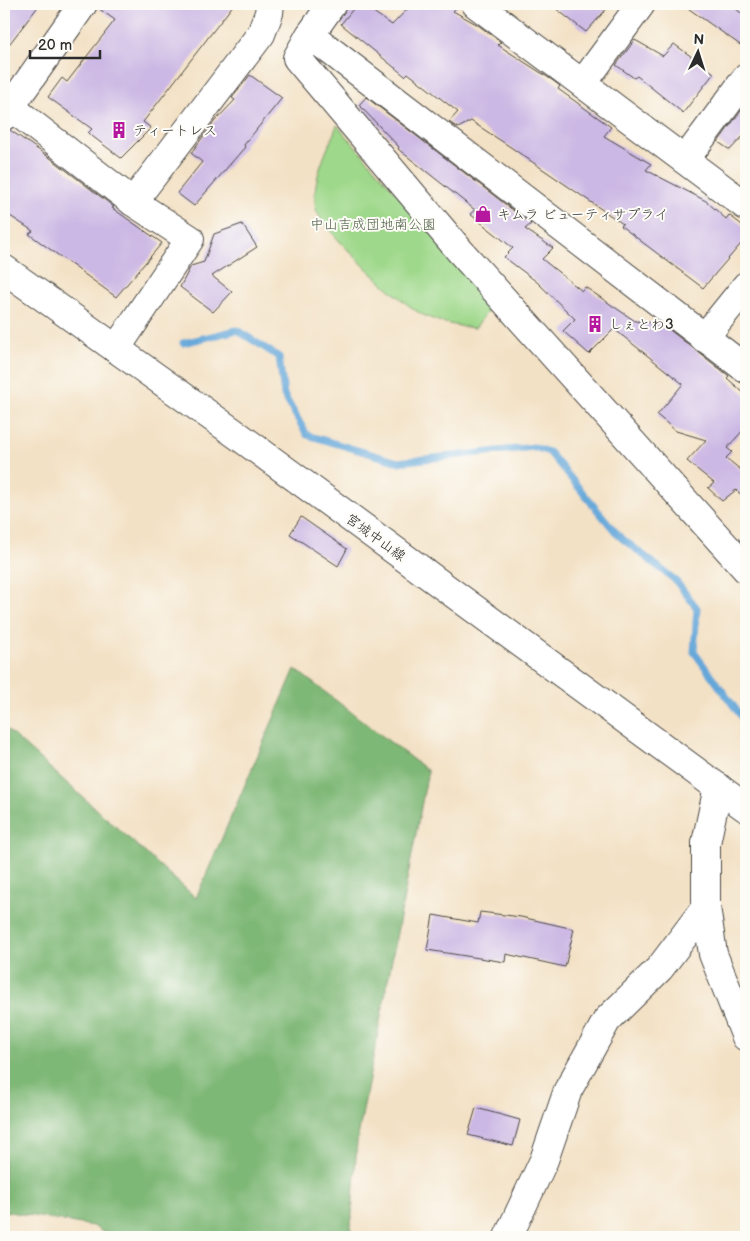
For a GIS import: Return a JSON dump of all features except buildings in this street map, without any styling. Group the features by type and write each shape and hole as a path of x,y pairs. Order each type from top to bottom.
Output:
{"street":[{"path":"84,4 6,109 133,202 190,239 116,349"},
{"path":"133,202 261,34 269,13 270,4"},
{"path":"332,4 310,34 297,58 460,251 746,569"},
{"path":"478,4 746,206"},
{"path":"582,83 641,4"},
{"path":"310,34 746,369"},
{"path":"685,160 746,78"},
{"name":"宮城中山線","path":"4,269 240,437 746,808"},
{"path":"704,338 746,286"},
{"path":"718,788 706,844 706,907 713,954 746,1037"},
{"path":"508,1237 544,1160 568,1090 607,1020 660,968 706,907"}],"green space":[{"name":"中山吉成団地南公園","path":"337,125 493,304 475,328 442,322 413,309 364,266 331,232 321,218 316,209 315,188 321,166"},
{"path":"295,669 428,771 357,1142 351,1228 356,1237 111,1237 93,1226 4,1211 4,727 196,898"}],"waterway":[{"path":"183,343 237,330 279,357 284,395 307,435 398,462 534,447 549,452 619,536 675,580 697,608 694,652 746,723"}],"place":[{"name":"ティートレス","path":"119,130"},
{"name":"キムラ ビューティサプライ","path":"483,214"},
{"name":"しぇとわ3","path":"595,324"}]}
